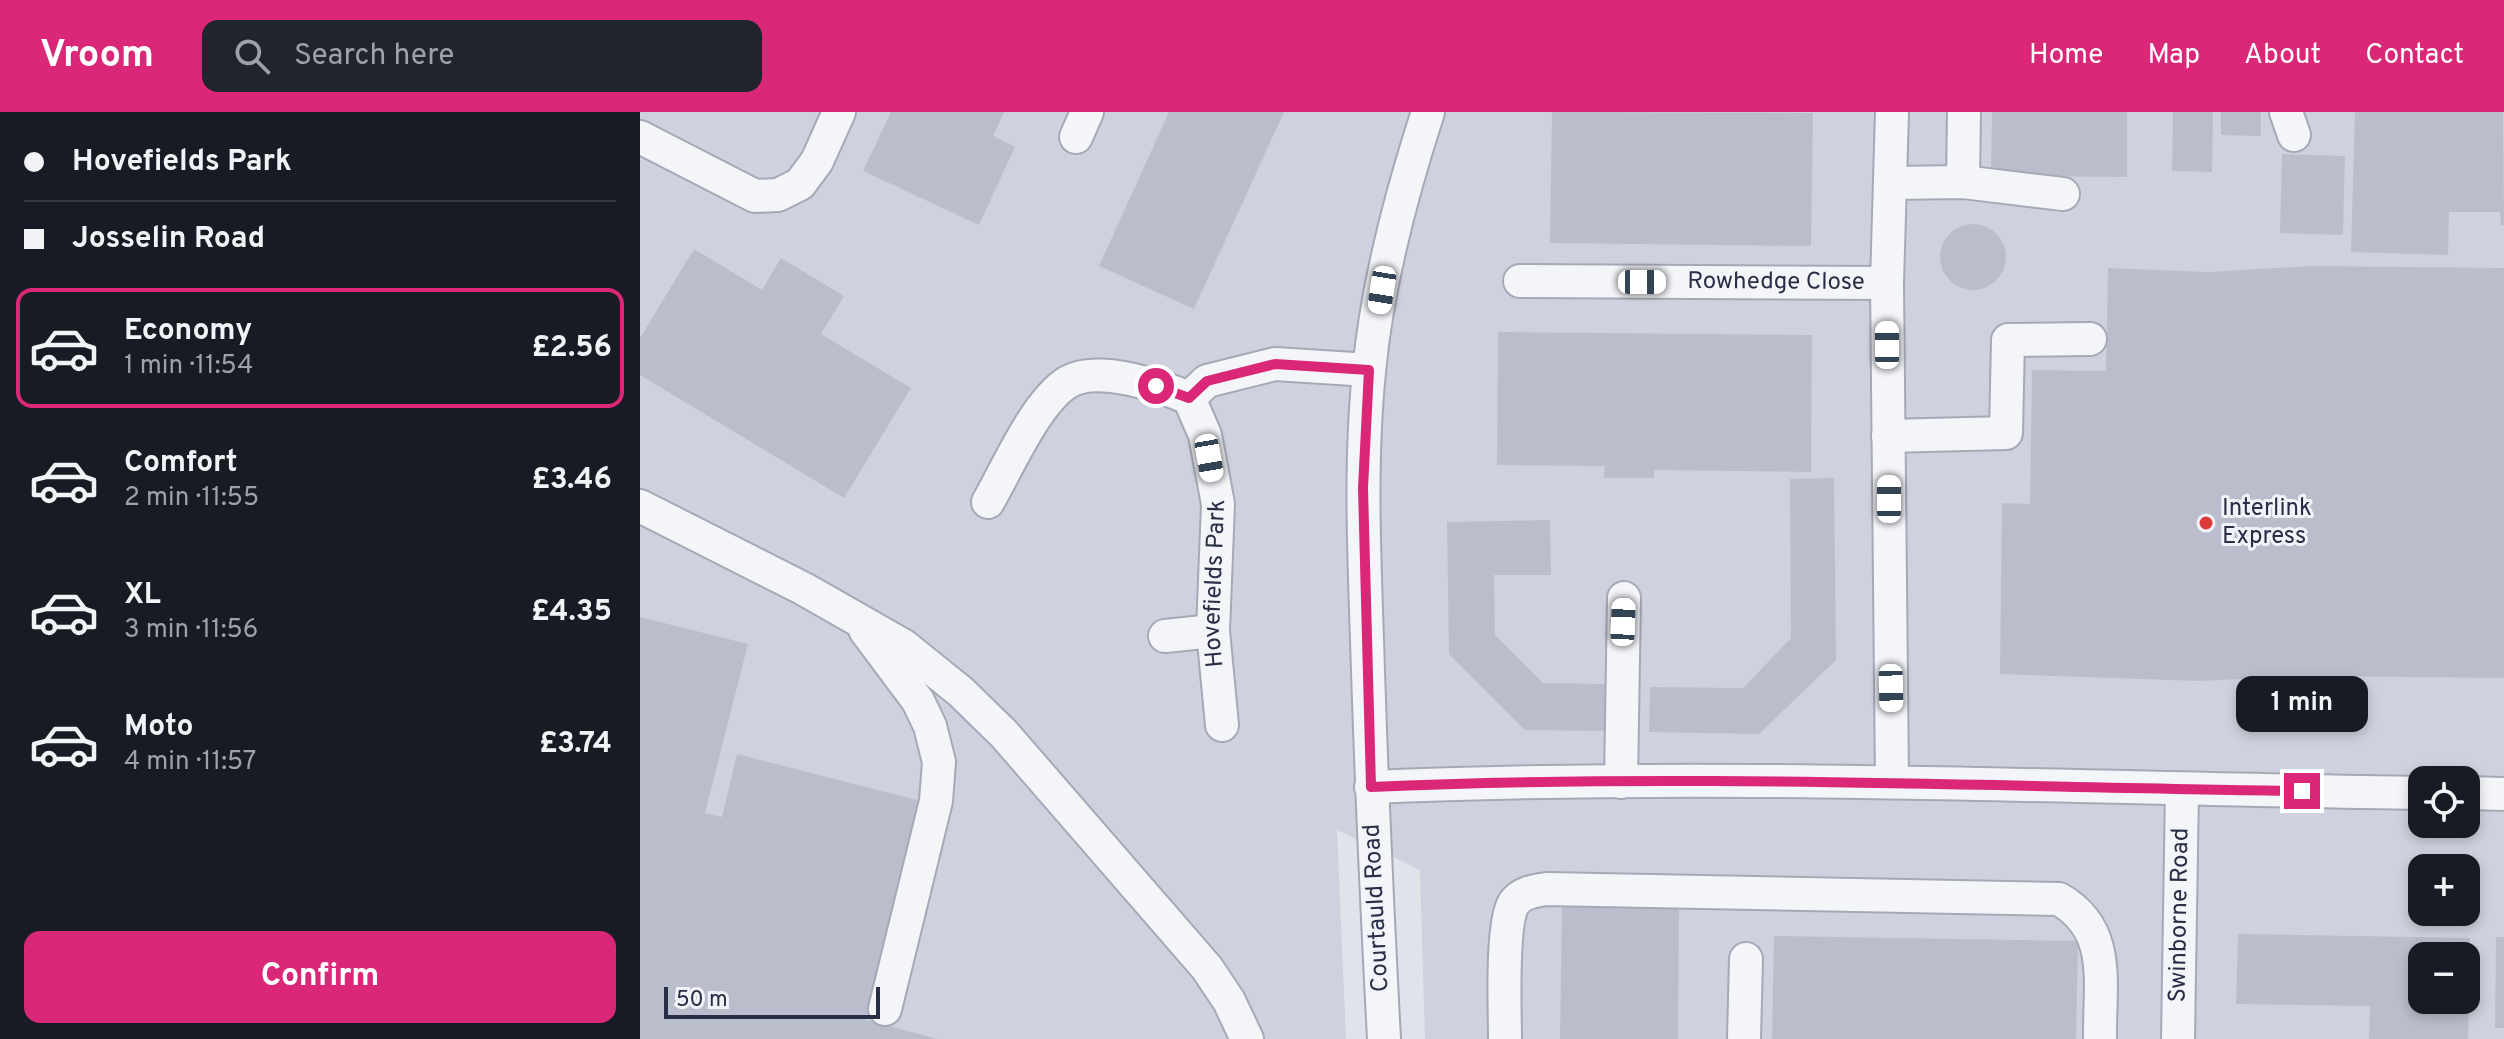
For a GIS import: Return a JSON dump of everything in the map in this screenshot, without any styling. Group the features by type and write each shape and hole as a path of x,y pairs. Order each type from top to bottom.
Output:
{"street":[{"path":"640,137 755,196 778,195 800,184 817,161 839,112"},
{"name":"Courtauld Road","path":"1384,1039 1371,787 1363,488 1369,370 1387,263 1410,166 1428,112"},
{"path":"1892,112 1887,283 1892,782"},
{"path":"1963,182 1964,112"},
{"path":"1891,183 1963,182 2063,194"},
{"name":"Rowhedge Close","path":"1520,281 1887,283"},
{"path":"1888,436 2006,433 2008,340 2090,339"},
{"path":"988,502 1040,412 1066,383 1099,376 1140,381 1189,398 1207,381 1275,364 1369,370"},
{"name":"Hovefields Park","path":"1189,398 1205,435 1218,504 1213,631 1222,725"},
{"path":"640,506 804,589 860,624 904,646 961,692 1004,734 1207,968 1229,1001 1247,1039"},
{"path":"1621,782 1624,598"},
{"path":"860,624 918,701 930,726 939,762 936,801 885,1009"},
{"path":"1165,636 1213,631"},
{"path":"1371,787 1621,782 1892,782 2408,793"},
{"name":"Swinborne Road","path":"2178,1039 2182,789"},
{"path":"2480,793 2504,794"},
{"path":"1505,1039 1506,951 1513,905 1523,895 1547,889 2059,899 2077,910 2096,939 2100,1039"},
{"path":"1744,1039 1746,959"}],"shaded area":[{"path":"640,112 2504,112 2504,1039 1425,1039 1420,870 1337,830 1346,1039 640,1039"}],"building":[{"path":"891,112 1004,112 993,136 1015,147 979,225 863,171"},
{"path":"1169,112 1284,112 1194,309 1099,266"},
{"path":"1552,112 1813,113 1811,246 1550,243"},
{"path":"1992,112 2127,112 2127,177 1991,176"},
{"path":"2173,112 2213,112 2212,172 2172,171"},
{"path":"2221,112 2261,112 2261,136 2221,135"},
{"path":"2355,112 2503,112 2504,225 2501,225 2500,212 2449,212 2448,255 2351,252"},
{"path":"2282,154 2345,156 2343,235 2280,233"},
{"path":"1979,224 1997,233 2004,244 2004,270 1997,281 1986,288 1967,290 1954,285 1945,276 1940,251 1945,238 1954,229"},
{"path":"694,249 762,290 781,258 844,296 821,334 911,388 844,498 640,375 640,338"},
{"path":"2310,266 2504,268 2504,678 2305,676 2199,681 2000,674 2002,503 2030,504 2032,370 2106,371 2108,268 2208,272"},
{"path":"1498,332 1812,335 1811,472 1654,470 1654,478 1604,478 1605,466 1497,465"},
{"path":"1834,478 1836,660 1759,734 1649,732 1650,687 1743,688 1791,638 1790,479"},
{"path":"1550,520 1551,575 1494,575 1495,635 1543,683 1607,684 1606,731 1525,730 1449,654 1447,522"},
{"path":"640,617 748,644 705,813 722,817 737,754 921,801 866,1020 938,1039 640,1039"},
{"path":"1562,906 1679,908 1678,1039 1560,1039"},
{"path":"2238,934 2470,938 2470,942 2408,942 2408,1014 2468,1014 2468,1039 2369,1039 2370,1006 2236,1004"},
{"path":"1774,936 2078,941 2076,1039 1772,1039"},
{"path":"2496,937 2504,937 2504,1028 2495,1028"}],"place":[{"name":"Interlink Express","path":"2206,523"}],"route":[{"path":"1156,386 1189,398 1207,381 1275,364 1369,370 1363,488 1371,787 1621,782 1892,782 2302,791"}]}
